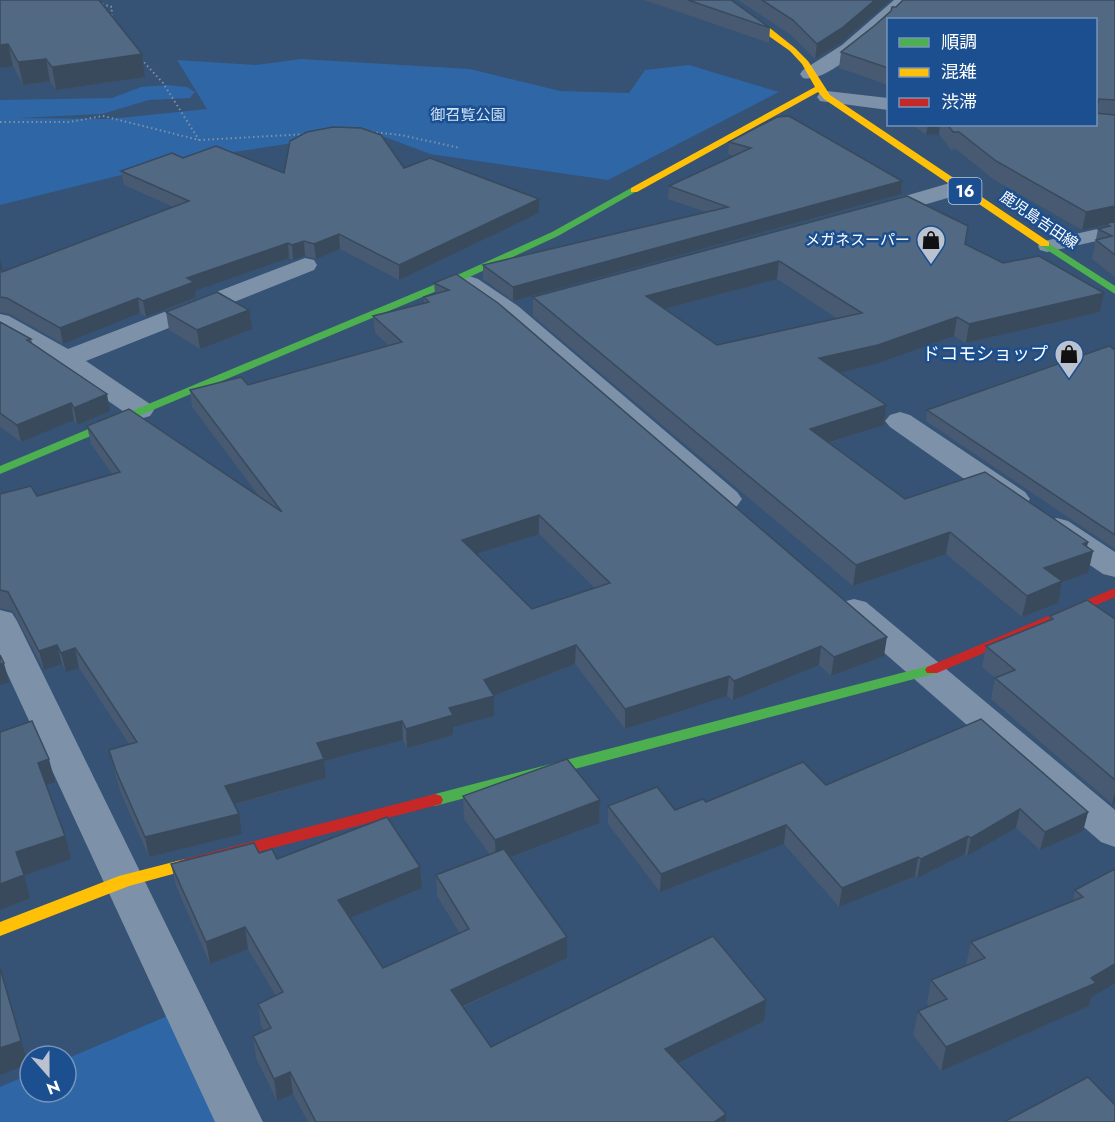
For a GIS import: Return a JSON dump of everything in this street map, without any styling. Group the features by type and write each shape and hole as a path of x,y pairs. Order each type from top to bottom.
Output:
{"street":[{"name":"鹿児島吉田線","path":"722,0 782,40 803,60 818,86 960,188 1115,291"},
{"path":"0,470 459,278 555,234 818,86 849,49 905,0"},
{"path":"818,86 887,104"},
{"path":"848,220 960,188"},
{"path":"66,359 305,265"},
{"path":"459,278 520,309 750,519"},
{"path":"0,322 66,359 140,410"},
{"path":"900,421 1115,567"},
{"path":"830,588 1115,832"},
{"path":"0,929 125,881 928,672 1115,592"},
{"path":"0,621 239,1122"}],"lane":[{"path":"1047,246 1115,231"}],"path":[{"path":"89,0 112,7 111,23"},
{"path":"140,58 163,83 199,140"},
{"path":"0,122 69,122 103,116 199,140 317,134"},
{"path":"363,132 401,135 460,148"}],"green space":[{"name":"御召覧公園","path":"301,59 470,69 560,91 629,93 645,70 689,65 779,92 608,180 430,154 385,137 319,139 182,160 0,205 0,100 112,98 141,87 168,85 187,87 195,92 190,98 149,100 102,114 18,118 109,119 207,109 177,60 256,65"},
{"path":"172,1014 215,1122 0,1122 0,1087 18,1079 18,1104 78,1104 78,1054"}],"building":[{"path":"0,0 99,0 142,54 52,67 46,59 18,62 8,44 0,45"},
{"path":"688,0 731,0 770,28"},
{"path":"762,0 875,0 842,28 817,44 793,20"},
{"path":"903,0 1115,0 1115,100 1099,99 1097,105 1097,18 887,18 887,68 841,52 891,11 892,7 896,7"},
{"path":"1097,113 1115,115 1115,206 1086,212 996,161 959,132 953,132 948,126 1097,126"},
{"path":"789,116 902,181 513,287 483,265 728,207 669,186 751,148 729,142 777,117"},
{"path":"333,127 361,128 381,135 404,168 430,158 539,199 399,265 339,234 314,244 304,241 292,245 288,243 187,278 194,282 143,301 138,298 60,328 7,298 0,297 0,261 2,272 189,201 121,171 172,153 183,158 216,146 284,173 290,141 307,132"},
{"path":"907,196 968,226 965,244 1003,263 1039,256 1104,293 969,324 957,317 878,345 819,358 886,405 810,429 905,499 985,472 1088,542 1083,544 1093,551 1044,568 1062,581 1027,596 950,532 856,565 533,297","holes":["779,261 862,313 717,345 646,296"]},
{"path":"1115,221 1115,255 1096,240 1112,236 1098,229 1110,226 1106,224"},
{"path":"456,274 498,303 887,637 834,657 821,646 734,681 729,676 625,709 576,645 484,680 494,696 449,708 453,715 406,729 402,721 317,743 324,759 225,786 239,814 145,837 109,750 137,742 75,648 61,653 57,645 39,651 8,592 0,590 0,494 31,486 37,496 120,472 87,426 129,409 282,512 190,390 241,377 248,385 402,342 373,316 429,302 424,297 449,290 434,283","holes":["539,515 610,583 532,609 462,540"]},
{"path":"217,292 249,310 197,330 166,312"},
{"path":"0,322 31,339 27,340 107,394 74,408 71,403 17,425 0,413"},
{"path":"1109,346 1115,350 1115,535 927,410"},
{"path":"1087,600 1115,619 1115,780 995,678 1015,670 986,646 1053,619 1050,616"},
{"path":"981,719 1088,812 1045,832 1020,809 971,838 968,836 921,859 918,857 842,888 786,825 661,874 608,806 657,787 675,810 703,799 706,802 803,762 826,785"},
{"path":"32,721 49,759 38,763 65,836 16,852 24,875 0,884 0,732"},
{"path":"567,759 600,800 495,840 463,796"},
{"path":"387,817 420,867 338,900 383,968 469,929 436,875 504,849 567,937 451,990 491,1047 713,936 766,1000 665,1049 726,1114 714,1122 316,1122 290,1072 274,1079 253,1036 271,1028 258,1004 283,992 245,927 206,942 171,864 254,843 259,853 272,849 277,859"},
{"path":"1115,869 1115,964 1091,978 1096,983 946,1047 918,1011 947,999 931,980 985,958 971,942 1083,897 1075,890"},
{"path":"0,968 21,1041 0,1048"},
{"path":"1088,1077 1115,1105 1115,1122 1004,1122"}],"traffic: fast":[{"path":"0,470 459,278 555,234 634,190"},
{"path":"1045,244 1115,291"},
{"path":"435,800 932,670"}],"traffic: slow":[{"path":"722,0 792,49 805,63 827,97 1045,244"},
{"path":"634,190 817,89"},
{"path":"0,929 125,881 185,865"}],"traffic: jam":[{"path":"932,670 1115,592"},
{"path":"185,865 435,800"}],"place":[{"name":"メガネスーパー","path":"931,266"},
{"name":"ドコモショップ","path":"1069,380"}]}
